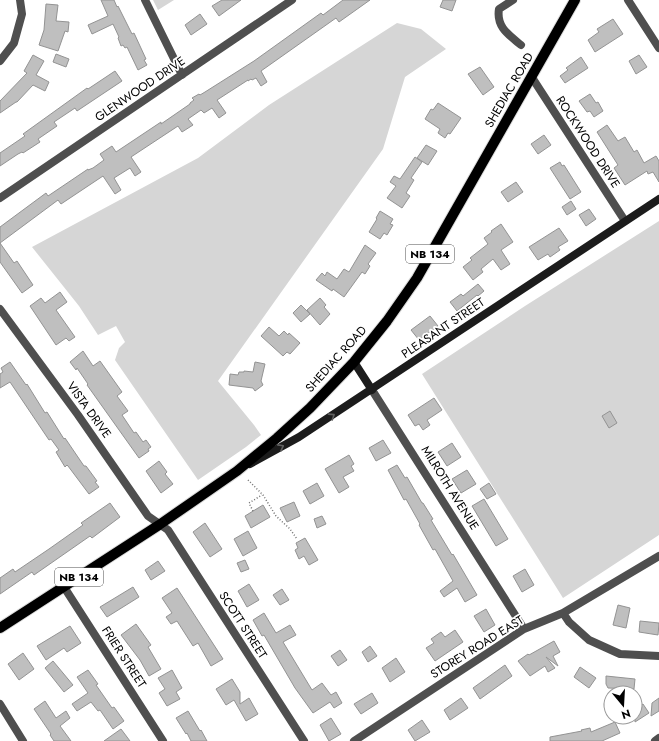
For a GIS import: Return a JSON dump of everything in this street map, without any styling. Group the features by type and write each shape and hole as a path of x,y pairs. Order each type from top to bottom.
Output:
{"main road":[{"name":"SHEDIAC ROAD","path":"0,628 159,525 237,471 310,408 354,362 387,321 417,278 575,0"}],"street":[{"path":"0,61 14,43 22,14 20,0"},
{"path":"145,0 182,75"},
{"name":"GLENWOOD DRIVE","path":"0,198 292,0"},
{"path":"513,0 499,9 497,18 504,31 520,45"},
{"path":"628,0 659,48"},
{"name":"ROCKWOOD DRIVE","path":"531,76 625,221"},
{"name":"PLEASANT STREET","path":"237,471 299,437 372,390 659,199"},
{"name":"VISTA DRIVE","path":"0,309 78,415 148,516 159,525"},
{"name":"MILROTH AVENUE","path":"354,362 524,629"},
{"name":"SCOTT STREET","path":"159,525 168,530 304,741"},
{"name":"STOREY ROAD EAST","path":"354,741 524,629 563,613 659,556"},
{"name":"FRIER STREET","path":"64,587 163,741"},
{"path":"563,613 569,622 589,640 620,654 659,656"},
{"path":"0,704 23,741"},
{"path":"655,741 659,738"}],"path":[{"path":"248,480 263,495 276,516 290,528 297,539"},
{"path":"253,511 249,503 263,495"}],"shaded area":[{"path":"153,0 174,0 158,10"},
{"path":"397,23 421,29 446,49 405,77 383,149 218,381 261,435 198,480 115,360 119,348 125,342 116,326 98,335 79,306 32,247 198,158 269,105"},
{"path":"659,221 659,535 563,598 422,374 525,306"}],"building":[{"path":"101,0 114,0 132,34 134,33 146,59 144,60 147,65 138,70 127,47 125,48 123,45 121,46 113,24 92,34 88,25 108,16"},
{"path":"222,0 241,0 219,16 212,6"},
{"path":"343,0 370,0 339,22 336,18 261,71 267,82 261,86 256,78 251,79 217,100 226,113 219,118 212,108 204,113 201,110 188,119 193,125 182,132 178,126 131,157 141,172 135,176 130,168 114,178 121,190 115,194 103,176 61,204 58,200 0,243 0,227 46,193 48,196 88,169 93,168 104,160 100,154 112,146 116,152 161,122 161,124 190,104 194,100 192,98 199,94 200,95 254,61 321,13 323,15"},
{"path":"443,0 456,0 452,11 440,7"},
{"path":"46,4 58,5 56,21 69,22 68,32 65,31 58,51 39,45 44,30"},
{"path":"200,14 207,24 191,35 185,25"},
{"path":"613,19 623,34 595,52 588,40 599,32 597,29"},
{"path":"56,54 69,59 66,67 53,62"},
{"path":"33,55 44,61 36,75 49,82 45,91 33,85 17,102 0,113 0,101 27,73 24,71"},
{"path":"639,55 647,67 636,74 629,61"},
{"path":"581,57 588,68 565,83 560,76 568,70 566,68"},
{"path":"480,67 494,87 483,95 468,74"},
{"path":"115,71 122,81 77,111 75,108 54,122 57,126 38,139 40,142 0,166 0,153 25,136 23,134 87,88 88,89"},
{"path":"590,94 596,103 598,102 603,111 594,117 590,111 587,112 579,101"},
{"path":"438,103 461,118 450,134 448,133 445,138 438,133 440,129 425,119 431,109 433,110"},
{"path":"607,125 618,141 625,137 634,152 637,150 644,163 656,156 659,161 659,182 653,172 648,174 647,171 625,185 614,168 618,165 597,132"},
{"path":"544,135 551,145 538,154 531,144"},
{"path":"426,145 437,151 428,165 417,158"},
{"path":"415,157 422,162 411,178 414,180 406,193 410,196 402,208 387,198 396,186 390,182 394,176 400,179"},
{"path":"560,162 562,166 564,165 581,192 570,199 550,168"},
{"path":"516,182 523,192 508,202 501,192"},
{"path":"571,201 576,209 567,215 562,207"},
{"path":"589,209 596,219 586,226 579,215"},
{"path":"380,211 393,219 390,224 393,225 387,235 384,233 380,239 369,232"},
{"path":"501,224 513,242 501,250 510,264 501,270 493,259 481,269 483,272 473,280 463,267 472,260 470,258 488,244 484,238"},
{"path":"559,228 568,241 558,247 560,250 550,257 548,254 538,260 529,247"},
{"path":"0,243 14,263 17,261 33,285 22,293 0,262"},
{"path":"365,245 376,253 368,264 370,266 365,274 362,272 344,297 316,280 322,273 325,276 327,272 337,279 344,269 349,272"},
{"path":"478,284 484,291 457,311 450,302 461,294 463,296"},
{"path":"60,292 67,302 56,310 75,337 69,341 66,338 56,345 30,306 41,298 45,303"},
{"path":"320,298 326,305 324,307 330,314 320,325 307,310"},
{"path":"301,305 310,314 301,322 293,313"},
{"path":"430,316 438,326 419,340 411,330"},
{"path":"269,327 279,336 284,331 288,335 289,333 300,343 290,354 287,352 283,356 261,336"},
{"path":"83,351 93,366 100,361 122,392 117,396 128,411 122,415 134,433 136,432 143,442 146,440 151,447 148,449 149,451 139,458 87,385 88,384 77,368 76,370 70,362"},
{"path":"10,362 26,385 27,384 45,413 47,412 64,439 65,438 84,466 86,466 97,481 95,482 99,487 89,494 68,466 67,465 65,467 56,452 59,450 51,439 49,440 10,382 0,388 0,374 3,372 1,368"},
{"path":"255,362 265,364 261,381 263,385 255,391 253,388 229,385 230,374 238,375 239,372 244,371 253,372"},
{"path":"434,398 442,410 427,420 430,425 423,430 419,424 415,426 408,415"},
{"path":"610,411 617,423 609,428 602,416"},
{"path":"383,440 391,453 376,461 369,448"},
{"path":"452,443 461,457 447,466 438,452"},
{"path":"349,455 354,464 351,466 354,471 343,477 349,487 339,493 325,469"},
{"path":"159,461 167,472 165,474 173,484 161,493 146,471"},
{"path":"397,465 405,478 407,477 433,519 431,520 477,595 465,602 457,588 444,597 440,591 453,581 435,549 433,550 406,499 404,500 388,470"},
{"path":"467,470 476,484 461,493 452,479"},
{"path":"317,483 324,496 310,504 303,491"},
{"path":"489,483 496,494 487,499 480,489"},
{"path":"484,499 508,539 496,546 472,506"},
{"path":"294,502 300,516 287,522 280,508"},
{"path":"110,503 120,517 92,538 90,536 34,575 32,572 0,594 0,578 13,569 15,572 49,549 83,525 81,523"},
{"path":"263,505 270,517 251,528 245,516"},
{"path":"322,516 326,524 317,528 314,519"},
{"path":"205,523 222,549 210,557 193,532"},
{"path":"248,531 257,548 243,556 234,539"},
{"path":"305,538 318,560 309,565 304,556 299,559 295,550 298,548 296,543"},
{"path":"245,560 249,569 241,572 237,563"},
{"path":"158,561 165,571 151,580 145,570"},
{"path":"525,569 534,585 522,592 513,576"},
{"path":"249,584 259,600 247,607 238,591"},
{"path":"133,587 139,597 107,617 100,607"},
{"path":"177,588 223,659 211,666 198,643 193,646 177,621 171,624 166,617 172,613 162,598"},
{"path":"282,589 289,600 280,605 273,595"},
{"path":"618,605 630,608 626,628 613,625"},
{"path":"486,609 495,625 484,632 474,616"},
{"path":"264,613 276,633 290,625 296,635 283,642 312,690 322,683 331,695 336,692 342,703 334,708 330,702 313,713 295,688 264,635 262,636 253,620"},
{"path":"640,621 659,623 658,635 639,632"},
{"path":"136,624 151,645 148,647 161,669 149,676 140,660 121,635"},
{"path":"70,626 81,643 67,652 64,648 46,660 37,646"},
{"path":"455,630 463,642 435,661 426,648 434,643 431,639 441,632 445,637"},
{"path":"554,641 560,652 553,656 558,666 546,657 555,668 548,672 545,666 530,676 518,661 528,654 529,655"},
{"path":"370,646 377,656 368,662 362,652"},
{"path":"340,650 347,660 338,666 331,656"},
{"path":"23,653 34,669 19,680 8,664"},
{"path":"396,658 405,672 390,682 382,668"},
{"path":"53,661 73,685 64,692 45,668"},
{"path":"505,665 512,676 480,699 473,688"},
{"path":"580,667 596,678 589,688 574,677"},
{"path":"88,670 98,684 96,685 112,708 114,707 124,721 113,729 100,710 98,711 91,702 77,711 72,704 88,693 77,677"},
{"path":"172,670 182,688 176,692 180,699 167,706 159,693 165,689 158,678"},
{"path":"606,676 635,679 634,685 606,684"},
{"path":"232,679 240,692 240,704 249,698 258,714 246,721 234,700 226,705 216,689"},
{"path":"372,693 378,703 361,714 354,704"},
{"path":"461,698 468,708 450,720 444,710"},
{"path":"659,698 659,711 651,716 652,703"},
{"path":"45,701 56,718 66,711 70,718 60,726 71,741 54,741 50,735 51,734 34,709"},
{"path":"643,704 649,713 643,717"},
{"path":"188,711 207,741 191,741 187,733 186,734 176,718"},
{"path":"331,718 341,734 329,741 320,725"},
{"path":"422,720 430,732 415,741 408,730"},
{"path":"608,725 616,725 620,733 602,741 550,741 550,737 590,728 591,732"},
{"path":"121,729 130,741 104,741"}]}
